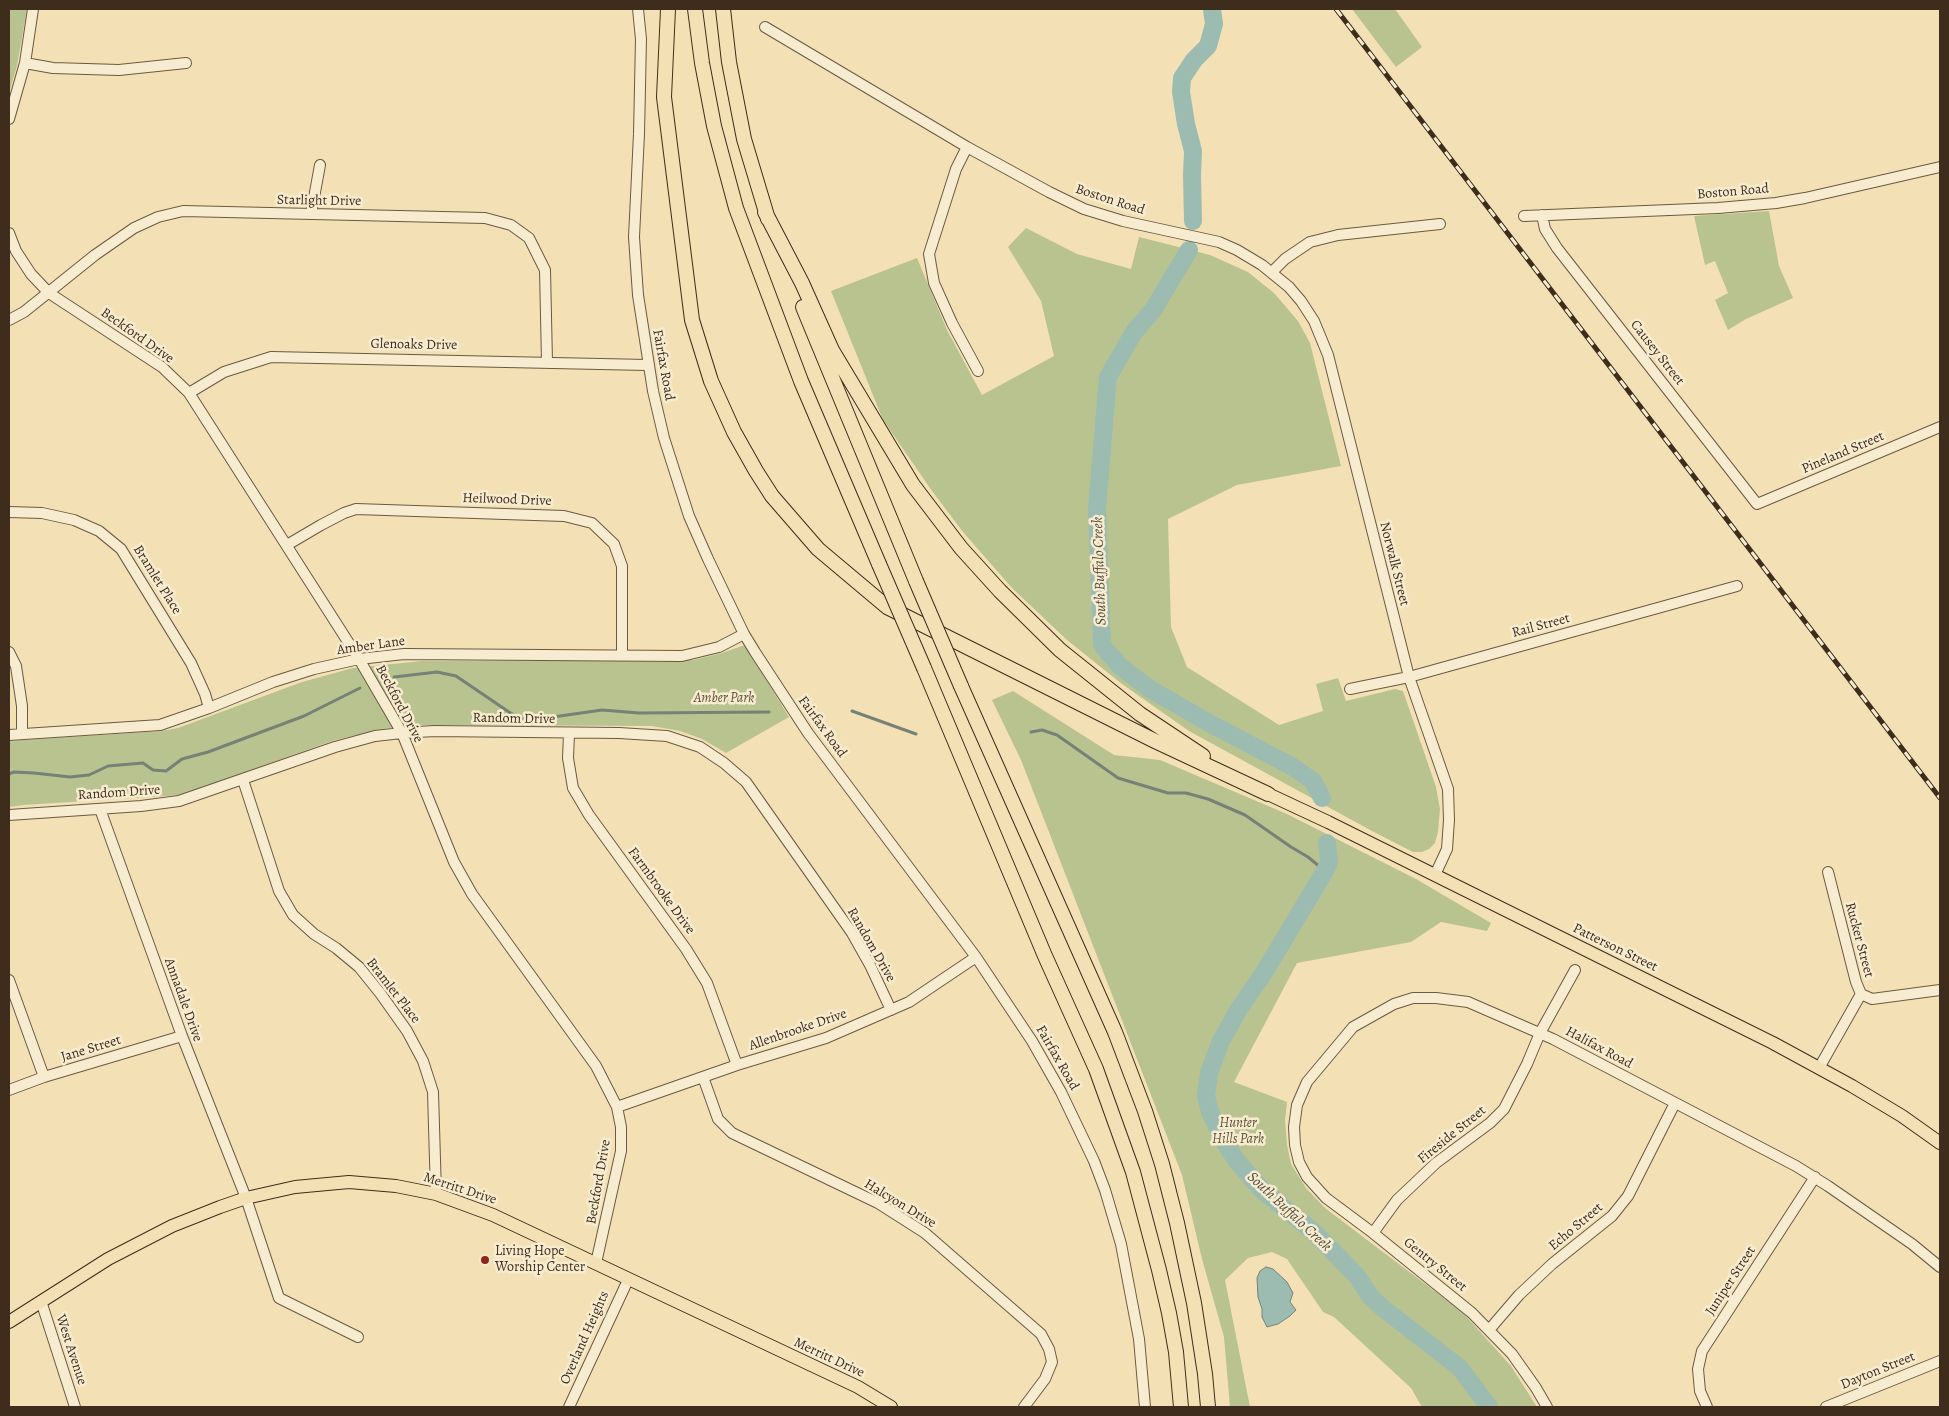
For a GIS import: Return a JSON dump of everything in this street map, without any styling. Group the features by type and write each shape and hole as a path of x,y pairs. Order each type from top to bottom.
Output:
{"highway":[{"path":"668,9 664,97 692,320 711,381 734,432 772,496 818,549 887,607 1157,742 1268,794"},
{"path":"695,9 702,63 714,126 736,208 801,381 1045,956 1096,1070 1134,1172 1169,1314 1176,1352 1181,1407"},
{"path":"724,9 729,62 744,139 765,212 960,686 1115,1032 1145,1111 1162,1164 1177,1223 1194,1303 1208,1407"},
{"path":"765,212 802,282 832,350 913,485 961,548 1000,591 1060,650 1140,714 1194,751 1268,794"}],"main road":[{"name":"Patterson Street","path":"1268,794 1435,875 1819,1068 1902,1116 1940,1143"},
{"name":"Merritt Drive","path":"9,1322 108,1259 172,1226 246,1198 295,1187 350,1182 396,1186 436,1194 493,1215 858,1387 884,1405"}],"street":[{"path":"9,119 25,64 34,9"},
{"name":"Fairfax Road","path":"638,9 641,58 634,237 638,295 647,364 664,438 689,516 744,634 808,733 976,957 1047,1066 1078,1127 1105,1190 1128,1278 1139,1338 1145,1407"},
{"name":"Boston Road","path":"765,27 968,147 1049,192 1084,209 1123,221 1219,242 1248,256 1272,272"},
{"path":"25,64 53,68 119,70 186,63"},
{"path":"968,147 956,168 929,254 934,283 952,323 978,371"},
{"path":"311,214 320,165"},
{"name":"Boston Road","path":"1524,216 1718,208 1776,202 1804,198 1940,167"},
{"name":"Starlight Drive","path":"9,320 24,312 115,240 134,228 158,217 183,211 485,218 511,224 529,238 545,270 547,362"},
{"name":"Causey Street","path":"1542,215 1545,230 1557,248 1757,504"},
{"path":"1272,272 1285,259 1310,242 1338,236 1440,224"},
{"name":"Beckford Drive","path":"9,233 16,251 32,274 49,293 162,367 189,393 359,659 402,733 450,854 472,894 596,1066 618,1107 621,1127 621,1151 596,1263"},
{"name":"Norwalk Street","path":"1272,272 1301,301 1314,321 1328,355 1409,676 1448,789 1449,820 1447,849 1435,875"},
{"name":"Glenoaks Drive","path":"189,393 224,372 272,357 647,364"},
{"name":"Pineland Street","path":"1757,504 1940,427"},
{"name":"Heilwood Drive","path":"287,545 344,513 356,509 564,516 592,523 614,544 622,566 622,654"},
{"name":"Bramlet Place","path":"9,512 42,513 74,520 99,530 121,548 191,663 209,708"},
{"name":"Rail Street","path":"1350,689 1409,676 1737,586"},
{"name":"Amber Lane","path":"9,735 160,725 314,668 359,659 404,654 622,654 682,656 719,647 744,634"},
{"path":"9,652 16,666 22,706 22,734"},
{"name":"Random Drive","path":"9,815 179,801 335,747 376,736 434,731 569,734 619,733 667,736 700,747 724,763 746,782 852,933 870,965 891,1010"},
{"name":"Farmbrooke Drive","path":"569,734 568,758 573,788 589,815 686,949 707,983 737,1065"},
{"name":"Bramlet Place","path":"243,780 279,892 293,915 314,934 336,948 359,967 408,1032 423,1061 433,1092 436,1194"},
{"name":"Annadale Drive","path":"100,809 182,1036 246,1198 279,1298 358,1337"},
{"name":"Rucker Street","path":"1828,872 1856,982 1861,994 1872,999 1940,990"},
{"name":"Allenbrooke Drive","path":"618,1107 737,1065 826,1038 909,1002 976,957"},
{"name":"Fireside Street","path":"1373,1233 1397,1200 1436,1163 1490,1123 1504,1109 1527,1064 1540,1033 1575,970"},
{"path":"9,980 44,1077"},
{"path":"1819,1068 1861,994"},
{"name":"Halifax Road","path":"1296,1154 1294,1127 1297,1105 1307,1082 1353,1027 1394,1004 1413,998 1436,998 1468,1002 1553,1039 1815,1177 1912,1244 1940,1267"},
{"name":"Jane Street","path":"9,1090 44,1077 182,1036"},
{"name":"Halcyon Drive","path":"703,1077 718,1119 732,1133 878,1204 925,1233 1041,1334 1049,1349 1052,1362 1046,1379 1024,1407"},
{"name":"Echo Street","path":"1489,1330 1519,1295 1552,1264 1612,1216 1628,1196 1675,1103"},
{"name":"Gentry Street","path":"1296,1154 1307,1177 1326,1198 1373,1233 1472,1313 1489,1330 1512,1354 1547,1407"},
{"name":"Juniper Street","path":"1707,1407 1700,1391 1698,1370 1702,1351 1815,1177"},
{"name":"Overland Heights","path":"569,1407 628,1280"},
{"name":"West Avenue","path":"41,1301 75,1407"},
{"name":"Dayton Street","path":"1826,1407 1940,1360"}],"green space":[{"path":"9,9 27,9 17,66 9,93"},
{"path":"1352,9 1395,9 1422,47 1396,67"},
{"path":"1769,211 1779,266 1793,298 1746,319 1728,330 1715,300 1728,293 1715,261 1705,265 1694,216"},
{"path":"1026,228 1077,254 1131,269 1139,237 1210,255 1248,272 1274,293 1298,321 1310,343 1341,466 1237,485 1168,519 1171,627 1187,667 1279,725 1323,711 1316,684 1338,678 1346,701 1395,689 1403,691 1436,787 1440,809 1435,843 1429,849 1422,852 1413,852 1372,831 1189,731 1122,684 1067,640 1012,588 963,532 883,420 831,291 917,258 947,330 982,395 1054,356 1041,301 1008,247"},
{"name":"Amber Park","path":"745,645 789,717 726,753 702,739 680,731 652,726 419,725 382,729 332,741 181,795 9,807 9,741 161,731 178,728 302,682 353,668 422,661 693,660"},
{"name":"Hunter Hills Park","path":"1013,691 1114,755 1160,760 1287,814 1416,879 1491,923 1487,931 1441,922 1411,942 1297,963 1234,1082 1287,1102 1285,1120 1291,1164 1306,1188 1325,1208 1465,1315 1511,1366 1537,1407 1422,1407 1411,1388 1334,1317 1323,1312 1287,1259 1272,1252 1248,1258 1225,1280 1250,1407 1230,1407 1224,1337 1202,1259 1182,1175 1021,760 992,700"}],"water":[{"path":"1266,1267 1273,1269 1287,1282 1293,1293 1290,1302 1296,1310 1278,1324 1267,1327 1262,1317 1257,1278 1260,1271"}],"waterway":[{"name":"South Buffalo Creek","path":"1193,221 1193,151 1181,92 1182,78 1194,60 1208,46 1214,24 1212,9"},
{"name":"South Buffalo Creek","path":"1189,250 1153,310 1134,332 1108,377 1097,508 1102,644 1121,667 1150,689 1209,723 1293,767 1313,781 1322,798"},
{"path":"394,677 437,672 456,676 509,712 520,718 532,720 602,710 639,713 769,712"},
{"path":"9,774 14,772 70,777 89,775 108,766 143,763 153,770 166,771 182,759 208,752 304,716 360,688"},
{"path":"852,711 916,734"},
{"path":"1031,732 1042,730 1057,735 1118,778 1168,793 1186,793 1208,799 1245,815 1308,857 1325,871"},
{"name":"South Buffalo Creek","path":"1327,843 1329,862 1325,871 1221,1041 1209,1073 1206,1096 1210,1112 1224,1141 1236,1160 1262,1190 1315,1233 1357,1276 1370,1296 1384,1309 1460,1368 1489,1407"}],"railway":[{"path":"1336,9 1940,798"}],"place":[{"name":"Living Hope Worship Center","path":"485,1260"}]}
